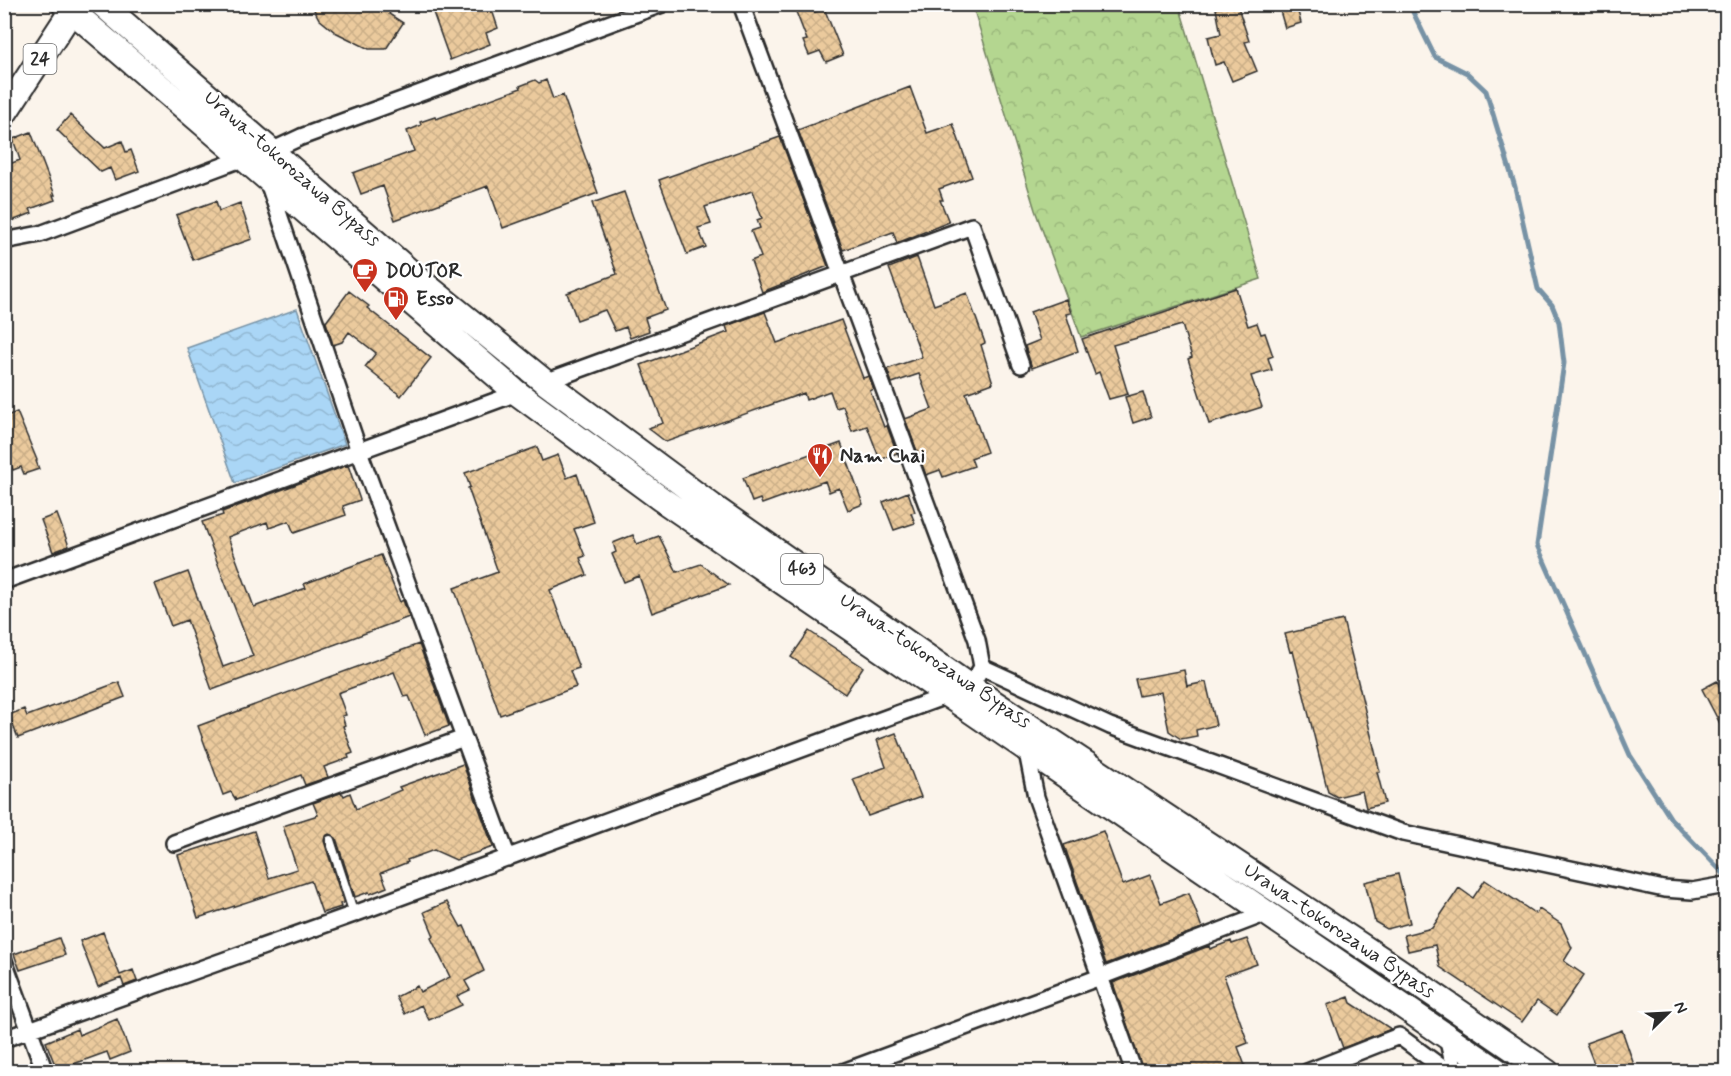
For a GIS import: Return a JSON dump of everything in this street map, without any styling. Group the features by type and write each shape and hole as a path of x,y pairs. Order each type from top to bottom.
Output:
{"main road":[{"name":"Urawa-tokorozawa Bypass","path":"102,4 417,278 545,382 712,506 967,683 1547,1071"},
{"name":"Urawa-tokorozawa Bypass","path":"71,7 517,393 660,499 967,683 1026,747 1498,1071"},
{"name":"24","path":"4,114 71,7"}],"street":[{"path":"271,151 301,137 662,4"},
{"path":"741,4 977,640 967,683"},
{"path":"4,241 40,234 244,158"},
{"path":"266,178 359,451 508,858"},
{"path":"545,382 972,226 1021,365"},
{"path":"4,581 517,393"},
{"path":"4,1039 508,858 967,683 1110,726 1403,833 1664,889 1692,891 1726,885"},
{"path":"174,843 464,738"},
{"path":"1026,747 1036,797 1134,1071"},
{"path":"843,1071 1267,913"},
{"path":"4,961 45,1071"},
{"path":"1307,1071 1400,1036 1448,1071"},
{"path":"1447,1036 1455,1071"}],"lane":[{"path":"330,840 354,914"}],"green space":[{"path":"980,4 1179,5 1261,279 1081,337 1035,210 973,7"}],"water":[{"path":"297,309 345,444 235,483 187,348"}],"building":[{"path":"311,4 395,4 389,14 403,23 386,49 369,49 335,32 319,19"},
{"path":"430,4 490,4 498,28 486,33 490,44 450,60"},
{"path":"793,4 812,4 815,12 824,8 843,55 826,62 820,51 809,55 803,41 807,40"},
{"path":"1237,4 1249,41 1245,42 1257,71 1232,81 1224,62 1215,65 1208,37 1221,34 1216,9"},
{"path":"1278,4 1296,4 1301,23 1285,28"},
{"path":"535,80 539,83 546,80 553,99 563,95 598,193 503,228 488,186 395,220 383,186 361,194 353,173 414,151 407,131 421,125 420,122 435,117 436,119 521,88 520,86"},
{"path":"910,87 927,133 953,124 972,177 939,189 943,200 940,200 949,222 897,243 893,232 843,250 798,130"},
{"path":"70,115 105,148 122,141 126,152 131,150 139,171 115,180 110,168 101,172 57,130"},
{"path":"31,132 55,200 30,209 32,213 12,221 9,211 4,213 4,166 20,160 13,139"},
{"path":"780,137 828,266 762,292 751,261 761,257 751,231 760,228 757,220 762,218 752,191 705,207 711,224 698,228 706,247 687,254 659,180"},
{"path":"624,192 666,310 645,318 649,331 630,338 626,327 615,331 605,310 577,320 567,293 617,274 592,203"},
{"path":"216,201 219,211 240,203 252,239 193,260 176,215"},
{"path":"917,257 934,305 967,293 985,343 981,345 993,383 966,393 987,452 971,458 974,466 943,477 940,470 926,475 905,419 932,409 919,374 892,383 887,369 922,357 889,268"},
{"path":"1236,288 1248,326 1257,323 1261,334 1265,333 1273,356 1268,358 1272,370 1251,376 1262,407 1209,424 1188,359 1192,357 1182,325 1113,345 1128,394 1109,399 1099,372 1095,374 1082,339"},
{"path":"349,291 431,358 401,396 365,367 376,353 349,332 342,342 333,345 326,322"},
{"path":"1066,299 1071,313 1066,314 1078,351 1032,368 1025,346 1040,340 1030,312"},
{"path":"765,312 777,343 841,320 863,378 869,376 874,389 870,391 897,453 880,460 867,426 852,431 843,406 836,408 830,391 806,400 804,393 666,442 648,428 663,423 641,365 728,332 726,326"},
{"path":"1143,392 1151,417 1133,423 1125,397"},
{"path":"17,412 39,469 24,474 21,467 13,470 4,449 4,417"},
{"path":"841,443 863,504 848,510 839,488 829,492 825,481 762,504 760,499 752,502 743,478"},
{"path":"537,447 542,461 558,455 567,478 577,474 594,522 574,529 585,556 580,558 587,575 550,590 579,668 570,671 576,687 500,715 454,588 498,572 468,488 470,487 465,473"},
{"path":"348,465 360,500 343,506 346,515 294,533 289,521 269,528 267,522 228,537 254,607 306,588 304,584 381,555 400,602 403,600 409,617 212,690 187,620 171,626 155,584 188,572 223,667 253,656 202,522 223,515 222,512"},
{"path":"908,492 915,512 911,513 915,523 894,530 883,502"},
{"path":"57,514 69,546 53,552 41,520"},
{"path":"633,535 637,544 659,536 677,572 701,564 729,585 652,613 639,576 624,582 612,554 616,552 613,543"},
{"path":"1343,620 1380,772 1377,772 1385,803 1366,808 1362,791 1337,797 1328,792 1293,651 1290,652 1285,634"},
{"path":"809,631 863,667 845,694 791,657"},
{"path":"419,644 449,726 425,735 409,696 404,697 394,672 338,693 346,715 342,716 345,725 343,726 353,753 348,755 349,758 324,767 328,777 305,785 301,775 236,800 231,792 223,795 198,726"},
{"path":"1184,670 1187,686 1206,682 1216,725 1196,730 1197,736 1181,739 1169,731 1161,692 1139,696 1135,679"},
{"path":"1717,681 1726,699 1726,735 1702,689"},
{"path":"119,682 125,697 18,738 9,715 24,709 27,716"},
{"path":"896,733 921,797 868,816 853,779 886,767 877,740"},
{"path":"463,764 493,847 456,860 434,850 381,873 387,887 355,897 336,838 329,834 325,836 324,841 343,901 340,904 341,907 322,913 311,881 198,918 178,855 254,831 269,878 297,869 283,826 318,815 313,803 340,793 344,796 350,793 356,809 401,790 399,787"},
{"path":"1103,831 1123,885 1150,875 1161,903 1189,893 1202,928 1106,964 1064,845"},
{"path":"1398,874 1410,923 1387,929 1375,922 1365,882"},
{"path":"1485,880 1536,914 1539,909 1561,924 1572,948 1564,961 1584,975 1557,1015 1537,1001 1522,1022 1440,967 1435,945 1408,951 1404,935 1432,928 1459,888 1473,898"},
{"path":"447,902 461,927 464,926 484,971 465,981 470,990 457,996 462,1005 429,1020 421,1005 405,1014 396,997 417,986 420,992 450,977 431,938 434,936 424,912"},
{"path":"103,932 120,975 133,970 137,981 124,986 121,978 98,987 80,941"},
{"path":"59,938 65,955 20,970 14,954"},
{"path":"1247,939 1257,964 1224,976 1248,1043 1238,1047 1247,1071 1143,1071 1113,983 1209,946 1210,949 1231,941 1232,944"},
{"path":"1349,997 1351,1003 1391,1029 1343,1048 1327,1005"},
{"path":"117,1019 130,1052 110,1060 107,1052 57,1070 46,1042 77,1029 79,1035"},
{"path":"1622,1030 1634,1065 1616,1071 1597,1071 1586,1043"}],"waterway":[{"path":"1409,4 1435,57 1467,73 1486,91 1515,187 1538,289 1552,305 1559,322 1564,363 1537,545 1630,755 1671,819 1726,876"}],"place":[{"name":"DOUTOR","path":"365,294"},
{"name":"Esso","path":"396,322"},
{"name":"Nam Chai","path":"820,479"}]}
